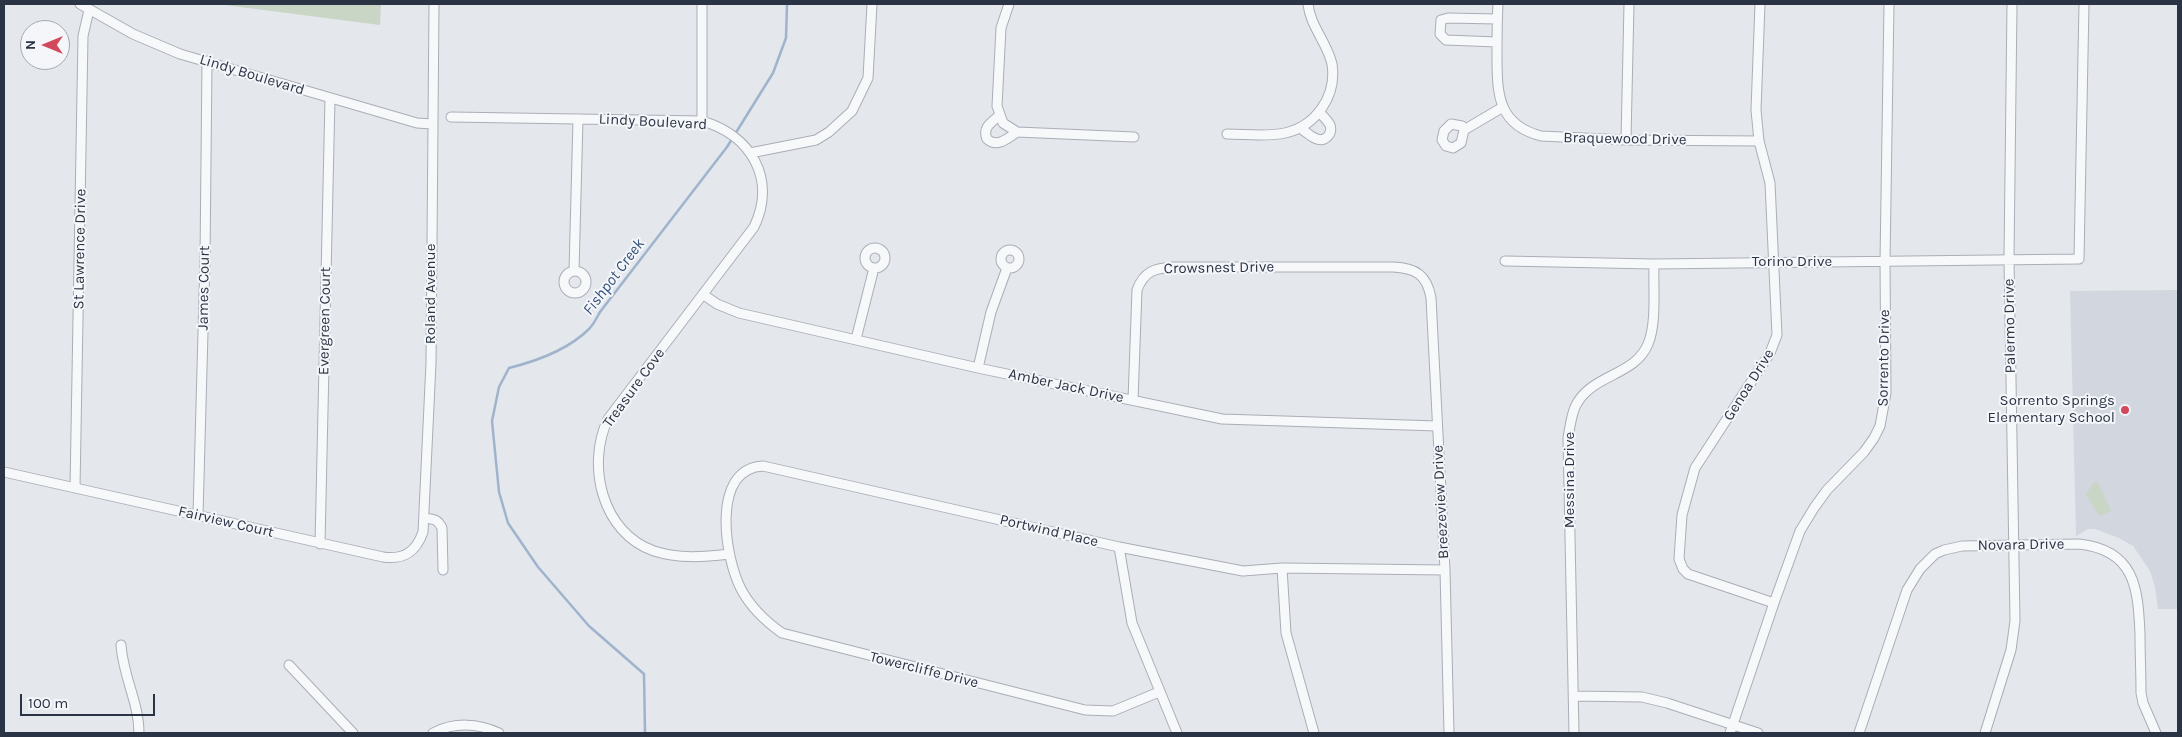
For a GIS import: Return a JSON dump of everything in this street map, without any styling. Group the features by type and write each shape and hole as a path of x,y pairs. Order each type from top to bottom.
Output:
{"street":[{"name":"Lindy Boulevard","path":"80,4 151,42 207,61 416,124 432,124"},
{"name":"Roland Avenue","path":"424,518 431,363 434,4"},
{"path":"702,4 702,121"},
{"path":"750,153 816,140 829,132 852,112 868,78 872,4"},
{"path":"1009,4 1003,17 1000,41 997,106 1003,122 1016,132"},
{"path":"1227,134 1284,134 1300,128 1320,113 1329,95 1332,81 1332,65 1326,47 1309,13 1308,4"},
{"path":"1464,130 1503,108 1497,85 1498,4"},
{"path":"1626,140 1629,4"},
{"name":"Genoa Drive","path":"1760,4 1756,110 1759,141 1770,183 1777,334 1775,343 1695,468 1682,515 1679,559 1680,565 1688,574 1774,603"},
{"name":"Sorrento Drive","path":"1732,729 1800,531 1827,490 1864,452 1880,426 1886,393 1885,262 1889,4"},
{"name":"Palermo Drive","path":"1985,733 2014,636 2015,545 2009,259 2012,4"},
{"name":"Torino Drive","path":"1505,261 1654,264 2079,259 2084,4"},
{"name":"St Lawrence Drive","path":"75,488 83,36 89,10"},
{"path":"1497,19 1448,18 1441,20 1440,34 1446,40 1497,42"},
{"name":"James Court","path":"198,514 205,259 207,61"},
{"name":"Evergreen Court","path":"320,544 330,98"},
{"name":"Braquewood Drive","path":"1503,108 1512,122 1532,134 1541,136 1626,140 1759,141"},
{"path":"1300,128 1315,139 1326,138 1330,132 1330,126 1320,113"},
{"name":"Lindy Boulevard","path":"450,116 702,121 713,124 743,144 758,164 762,185"},
{"path":"1000,116 986,127 987,139 994,144 1016,132 1134,137"},
{"path":"574,271 578,119"},
{"name":"Treasure Cove","path":"730,554 706,557 678,556 653,550 636,541 624,531 607,506 598,474 599,449 602,431 608,419 754,227 762,206 762,185"},
{"name":"Messina Drive","path":"1574,733 1568,438 1575,406 1587,391 1598,381 1633,364 1648,344 1651,332 1654,264"},
{"name":"Crowsnest Drive","path":"1133,400 1137,290 1144,276 1150,271 1174,267 1394,267 1411,269 1420,274"},
{"path":"856,340 874,268"},
{"path":"978,368 991,312 1007,268"},
{"name":"Breezeview Drive","path":"1420,274 1426,281 1431,298 1445,570 1449,733"},
{"name":"Amber Jack Drive","path":"704,295 717,304 739,313 978,368 1234,421 1437,426"},
{"name":"Portwind Place","path":"730,554 725,525 727,504 733,486 746,471 764,466 1119,547 1243,571 1282,568 1445,570"},
{"name":"Fairview Court","path":"4,472 383,557 402,557 416,547 420,540 424,518"},
{"path":"424,518 439,522 442,528 443,570"},
{"name":"Novara Drive","path":"1859,733 1907,590 1920,569 1935,554 1953,548 2015,545 2092,545 2114,556 2125,566 2136,586 2138,601 2143,703 2156,733"},
{"path":"1119,547 1132,623 1177,733"},
{"name":"Towercliffe Drive","path":"730,554 734,572 749,604 769,624 797,638 1085,710 1113,711 1159,692"},
{"path":"1282,568 1286,632 1314,733"},
{"path":"121,645 122,659 136,707 139,733"},
{"path":"289,665 352,733"},
{"path":"1574,696 1642,697 1667,703 1732,729 1758,733"},
{"path":"433,733 457,724 489,728 499,733"}],"shaded area":[{"name":"Sorrento Springs Elementary School","path":"2178,290 2178,609 2158,609 2155,587 2150,571 2133,546 2119,538 2095,529 2088,529 2076,536 2070,291"}],"green space":[{"path":"217,4 381,4 380,25"},
{"path":"2094,482 2098,483 2111,511 2099,516 2086,494"}],"waterway":[{"name":"Fishpot Creek","path":"645,733 644,674 589,626 538,567 508,523 499,492 492,421 499,387 509,368 552,354 572,343 589,329 600,312 727,147 773,73 786,38 787,4"}],"place":[{"name":"Sorrento Springs Elementary School","path":"2125,410"}]}
